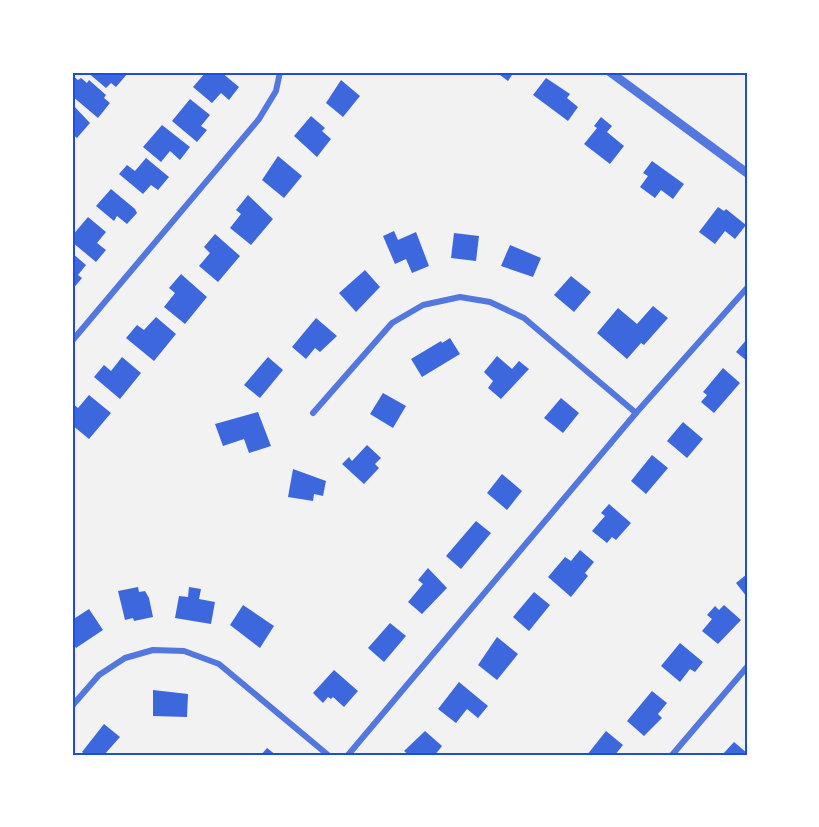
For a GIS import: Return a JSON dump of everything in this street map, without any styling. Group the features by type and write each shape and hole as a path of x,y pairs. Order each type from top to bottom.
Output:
{"street":[{"path":"72,341 259,119 276,91 280,72"},
{"path":"610,72 747,173"},
{"path":"348,755 636,413 747,288"},
{"path":"313,413 392,323 423,305 460,297 490,302 524,318 636,413"},
{"path":"72,706 99,675 124,658 153,650 184,651 219,664 328,755"},
{"path":"672,755 747,667"}],"building":[{"path":"87,72 128,73 116,87 111,83 106,88"},
{"path":"206,72 221,72 239,87 229,100 221,93 212,103 193,87"},
{"path":"496,72 514,72 508,81"},
{"path":"73,76 87,83 89,80 106,95 104,98 110,103 98,118 72,96"},
{"path":"546,78 570,94 567,98 578,107 568,121 533,95"},
{"path":"341,80 360,96 343,117 326,103"},
{"path":"190,99 210,115 201,126 207,130 197,142 172,121"},
{"path":"72,104 90,123 77,138 72,134"},
{"path":"311,116 325,128 322,131 331,139 317,157 294,136"},
{"path":"601,117 612,126 607,132 624,146 610,164 584,144 597,128 594,126"},
{"path":"162,125 190,147 180,160 170,151 161,162 143,147"},
{"path":"278,156 302,176 284,198 262,180"},
{"path":"146,158 169,177 158,190 151,185 143,194 119,174 127,165 135,171"},
{"path":"652,161 684,184 673,199 661,190 655,198 640,187 648,176 643,173"},
{"path":"111,189 137,213 127,224 117,216 114,221 96,206"},
{"path":"248,195 273,219 251,245 230,228 241,214 236,210"},
{"path":"718,207 724,211 726,209 746,225 735,239 725,231 715,244 699,232"},
{"path":"88,217 106,232 97,243 106,250 96,262 72,242 72,236"},
{"path":"394,231 398,240 416,232 429,266 412,273 406,259 395,264 383,236"},
{"path":"454,233 479,236 476,261 451,258"},
{"path":"215,234 240,256 218,282 199,266 210,253 204,247"},
{"path":"510,245 541,258 533,277 501,266"},
{"path":"72,253 86,265 78,275 82,278 72,290"},
{"path":"365,270 380,287 356,312 339,293"},
{"path":"181,274 207,297 185,324 164,307 175,293 169,288"},
{"path":"571,276 591,292 574,312 554,295"},
{"path":"653,306 668,318 644,345 641,343 627,359 597,333 618,308 637,324"},
{"path":"156,317 176,334 154,361 126,338 137,325 144,330"},
{"path":"316,318 337,336 320,352 315,348 306,359 292,347"},
{"path":"450,338 460,354 422,377 411,359"},
{"path":"747,339 747,361 736,352"},
{"path":"497,356 512,369 519,361 529,369 501,399 488,388 493,381 484,372"},
{"path":"122,357 141,373 120,399 94,377 104,365 111,371"},
{"path":"268,357 283,370 260,398 244,385"},
{"path":"723,368 740,383 714,413 701,402 707,395 703,392"},
{"path":"383,393 406,406 393,428 370,414"},
{"path":"89,395 111,413 89,439 72,425 72,403 78,408"},
{"path":"561,398 579,413 563,433 544,418"},
{"path":"258,412 271,446 249,453 244,439 223,446 215,424"},
{"path":"683,422 703,439 687,458 667,441"},
{"path":"367,445 381,458 375,464 379,468 364,484 342,464 349,457 352,461"},
{"path":"652,455 668,468 646,494 631,481"},
{"path":"293,469 326,481 323,496 314,494 313,501 288,497"},
{"path":"502,474 522,491 507,510 487,493"},
{"path":"609,504 631,523 616,540 612,537 607,543 592,531 605,516 601,513"},
{"path":"476,521 491,533 461,569 446,556"},
{"path":"580,550 594,562 585,573 588,576 571,597 548,577 565,557 571,561"},
{"path":"428,568 447,588 422,614 408,602 423,584 418,580"},
{"path":"747,574 747,597 736,583"},
{"path":"138,587 139,592 145,591 149,598 153,617 134,621 133,618 125,620 118,591"},
{"path":"189,587 201,589 199,599 215,602 211,624 175,618 179,596 188,597"},
{"path":"534,592 550,605 529,631 513,617"},
{"path":"243,605 274,626 260,648 230,625"},
{"path":"724,605 741,620 718,644 702,631 712,619 707,615 715,606 719,610"},
{"path":"89,609 103,630 76,648 72,643 72,620"},
{"path":"390,623 406,636 384,662 368,648"},
{"path":"497,637 518,654 497,680 478,665"},
{"path":"680,643 703,662 695,672 690,669 680,682 661,666"},
{"path":"334,670 358,691 344,707 333,697 331,699 328,697 323,703 313,693"},
{"path":"459,682 488,706 478,718 467,709 456,723 438,709"},
{"path":"153,690 188,694 187,717 153,716"},
{"path":"652,691 667,703 658,714 662,718 644,736 627,721"},
{"path":"104,724 120,737 104,755 86,755 82,752"},
{"path":"425,731 442,746 435,755 409,755 404,751"},
{"path":"606,731 623,745 615,755 587,755"},
{"path":"734,742 747,753 747,755 722,755"},
{"path":"267,748 276,755 261,755"}]}
